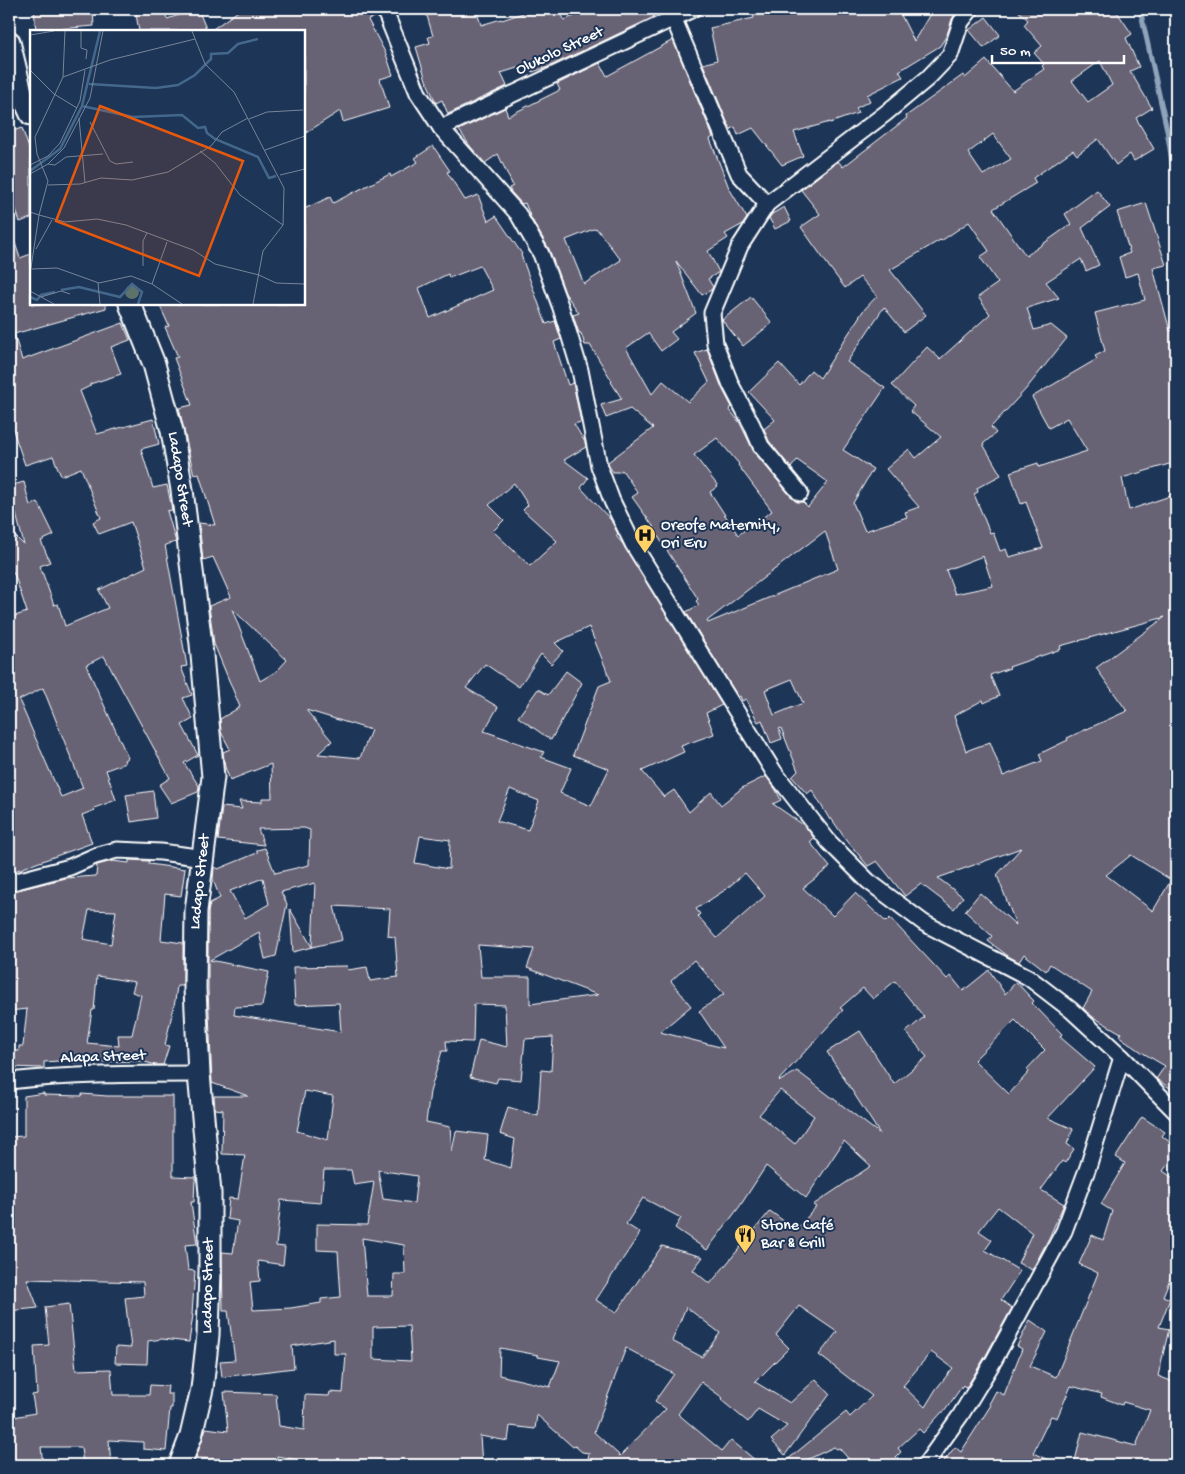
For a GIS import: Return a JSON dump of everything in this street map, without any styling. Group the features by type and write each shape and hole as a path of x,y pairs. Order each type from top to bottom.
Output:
{"main road":[{"path":"9,42 21,92 30,112"},
{"name":"Ladapo Street","path":"130,305 154,364 172,431 182,490 201,644 213,777 196,911 195,979 199,1074 210,1193 208,1335 202,1389 191,1436 180,1465"}],"street":[{"path":"384,9 418,93 441,128 518,214 541,254 561,308 580,370 599,466 612,500 634,544 774,772 829,842 868,881 924,923 1028,978 1071,1010 1122,1057 1176,1112"},
{"name":"Olukolo Street","path":"441,128 671,13 693,9"},
{"path":"800,494 761,446 731,385 716,344 712,313 740,246 767,204 886,113 928,78 950,54 960,22 971,9"},
{"path":"671,13 739,174 767,204"},
{"path":"9,883 70,867 95,856 117,850 161,852 204,858"},
{"path":"925,1465 960,1416 993,1362 1064,1231 1088,1167 1122,1057"},
{"name":"Alapa Street","path":"9,1081 122,1074 199,1074"}],"building":[{"path":"34,9 93,9 94,26 36,30"},
{"path":"135,9 164,9 167,19 198,9 207,30 139,30"},
{"path":"241,9 375,9 377,16 368,20 386,54 393,75 380,79 389,108 343,122 340,111 305,133 305,30 211,30"},
{"path":"425,9 476,9 481,25 535,9 560,9 564,20 592,9 651,9 654,17 548,67 532,72 530,64 501,73 507,86 448,114 442,100 436,103 426,80 416,47 430,43 428,37 433,36"},
{"path":"751,9 898,9 914,41 933,9 959,9 952,19 947,35 940,46 899,71 903,77 867,95 870,101 856,108 858,113 830,123 794,132 803,156 782,165 753,128 738,135 735,127 730,129 703,64 717,60 710,28 754,18"},
{"path":"1016,9 1115,9 1132,34 1126,38 1139,67 1130,71 1152,108 1136,118 1154,149 1134,161 1130,154 1116,165 1098,139 1077,155 1073,150 1033,178 1036,183 993,209 1026,256 1071,224 1065,214 1097,190 1110,207 1082,228 1099,265 1086,271 1081,259 1046,282 1059,298 1027,308 1034,330 1051,325 1067,338 1026,389 991,427 996,433 983,444 1001,475 977,488 978,492 974,494 990,533 993,532 1000,551 1006,549 1009,557 1043,548 1026,502 1021,504 1010,472 1038,463 1039,467 1087,451 1067,418 1049,428 1032,397 1097,359 1095,356 1105,351 1095,313 1145,300 1138,273 1125,277 1119,257 1130,253 1117,212 1146,203 1166,265 1153,268 1170,331 1176,329 1176,462 1122,478 1129,510 1176,494 1176,1092 1156,1079 1165,1066 1143,1053 1119,1036 1121,1033 1093,1017 1083,1008 1092,992 1050,964 1046,971 1024,954 1019,962 1008,956 988,941 992,936 965,911 980,893 1016,925 997,875 1021,848 938,878 963,897 954,909 921,884 905,896 877,861 868,866 831,818 830,820 812,790 807,794 792,777 798,771 781,728 779,729 782,739 771,743 762,720 758,722 746,699 742,701 740,696 738,697 686,612 699,605 696,601 698,599 655,529 632,497 638,493 622,470 613,472 609,466 608,462 653,428 630,409 606,418 601,405 622,399 590,345 585,345 581,333 579,333 573,315 579,313 565,293 549,249 531,218 525,203 522,204 511,192 509,188 513,186 498,154 485,163 459,130 505,108 508,116 560,90 557,84 600,63 607,76 673,40 713,137 710,139 729,188 747,218 743,224 725,234 728,238 708,251 719,272 708,279 713,287 711,290 702,295 676,261 696,313 671,332 677,339 661,351 648,333 626,348 652,394 663,381 688,402 709,382 695,353 707,349 722,388 732,407 729,409 740,423 754,452 793,499 797,502 803,502 808,507 828,482 797,460 791,468 769,441 764,429 775,420 749,392 779,363 799,385 811,370 820,378 863,311 877,296 860,277 845,288 830,268 801,227 820,214 801,190 838,161 843,167 907,118 906,116 963,75 965,78 986,60 1013,91 1044,69 1042,66 1044,64 1034,53 1042,46 1024,25 1028,20","holes":["1100,61 1112,85 1088,102 1072,81","993,134 1011,159 983,175 968,153","969,222 989,251 980,257 998,283 978,297 990,314 940,359 927,347 892,385 914,406 910,411 941,437 916,458 909,449 886,469 919,507 905,512 907,517 865,531 853,503 873,469 843,450 885,388 847,362 884,307 904,332 926,315 890,270 941,241","596,228 621,260 584,284 566,240","717,438 739,464 772,511 738,535 710,492 718,486 694,455","825,531 838,569 708,623 707,621","983,556 993,586 955,594 946,570","1165,617 1096,668 1127,711 1067,738 1068,740 1039,754 1042,761 1003,776 990,742 966,751 954,716 983,700 984,703 999,696 990,675 1061,649 1060,646","792,679 803,703 774,715 765,690","1131,855 1171,880 1153,911 1106,875"]},
{"path":"986,17 1000,35 984,48 969,30"},
{"path":"22,128 30,151 30,218 20,222 9,188 9,132"},
{"path":"433,146 450,171 447,172 465,200 478,195 488,221 496,216 522,254 546,324 555,321 561,339 554,342 568,385 573,383 581,422 574,424 586,447 564,460 588,478 581,488 611,520 618,534 616,536 623,544 722,705 706,713 714,734 681,746 684,752 642,771 664,797 674,790 689,812 711,792 721,805 742,788 766,776 781,800 773,804 805,826 814,838 810,842 830,867 803,888 833,916 855,893 886,922 890,918 947,979 951,976 963,991 989,970 1005,994 1016,982 1034,1001 1032,1003 1062,1034 1060,1037 1095,1067 1048,1118 1073,1129 1067,1144 1074,1149 1065,1163 1062,1161 1041,1190 1064,1204 1049,1238 1032,1270 1018,1263 1032,1233 998,1207 979,1231 992,1240 985,1250 1020,1271 1001,1300 1012,1308 966,1388 963,1385 944,1412 923,1433 919,1429 898,1448 901,1452 888,1465 854,1465 839,1448 834,1447 796,1465 781,1465 846,1412 850,1417 872,1396 819,1355 837,1332 799,1306 776,1335 789,1348 755,1382 790,1403 816,1379 830,1394 785,1455 771,1440 787,1426 758,1409 748,1422 721,1400 723,1398 701,1382 678,1414 722,1451 731,1440 761,1465 596,1465 588,1459 589,1453 582,1452 575,1446 573,1447 537,1415 535,1429 510,1426 508,1441 480,1436 482,1465 308,1465 308,1462 277,1456 277,1465 220,1465 221,1459 196,1458 206,1428 228,1431 224,1392 276,1394 279,1426 304,1430 305,1395 329,1396 330,1392 343,1393 346,1354 334,1354 334,1339 292,1346 294,1368 222,1377 220,1361 235,1360 228,1311 223,1311 222,1252 233,1253 238,1221 227,1219 229,1198 238,1199 245,1155 222,1154 223,1110 215,1109 214,1096 248,1096 212,1083 208,989 208,912 210,903 220,898 213,880 214,868 218,869 265,848 275,873 309,865 310,830 304,828 258,829 264,845 218,840 222,807 242,809 239,801 262,802 262,798 272,798 271,764 230,780 225,767 223,752 230,749 221,732 220,719 240,707 214,644 209,606 231,597 213,557 203,560 199,523 215,525 199,474 194,475 179,408 192,405 174,358 178,357 165,327 169,326 159,305 305,305 305,209 330,197 333,203 390,174 391,177 418,162 415,158","holes":["480,266 493,290 430,318 419,288 448,274 449,278","514,483 528,505 523,510 557,541 530,566 493,531 504,520 489,505","232,609 287,660 277,671 260,681","589,627 611,681 599,686 573,755 609,769 591,806 560,793 571,768 541,757 544,752 484,731 498,707 466,688 485,664 519,687 541,654 551,664 563,651 555,643","306,710 371,730 360,758 318,754 332,741","510,789 539,801 528,830 497,821","420,836 450,840 449,869 415,863","745,873 765,896 717,938 698,916 700,914 696,909 725,890","263,878 269,904 245,918 230,891","315,883 312,947 342,940 334,906 390,909 388,936 395,937 398,977 370,981 367,967 348,970 347,966 293,967 295,1005 339,1003 341,1032 234,1015 235,1007 262,1006 269,972 210,960 259,932 265,959 276,956 287,904 281,892","478,945 534,949 527,968 598,995 530,1004 530,977 481,977","694,960 724,994 699,1011 724,1048 660,1032 691,1006 671,981","895,981 924,1017 906,1032 927,1057 894,1084 860,1031 827,1052 880,1134 797,1071 779,1080 843,1010 840,1008 863,988 873,999","474,1004 505,1005 507,1047 479,1040 470,1077 496,1083 498,1078 521,1080 525,1039 553,1037 551,1071 541,1070 538,1116 508,1107 500,1134 515,1139 511,1168 485,1160 488,1135 456,1131 452,1151 450,1127 426,1122 430,1092 442,1051 447,1051 446,1041 473,1042","1015,1020 1045,1050 1027,1069 1029,1072 1009,1094 974,1060","780,1090 814,1116 795,1144 759,1115","305,1091 333,1096 328,1140 297,1131","844,1141 871,1166 813,1205 816,1207 796,1230 770,1211 710,1284 693,1270 703,1257 662,1246 616,1313 596,1300 640,1233 626,1224 643,1198 681,1218 675,1228 707,1250 740,1206 766,1166 806,1198","324,1170 351,1170 354,1185 374,1182 367,1225 317,1224 317,1250 338,1251 341,1297 321,1299 321,1303 291,1308 253,1310 250,1282 260,1281 258,1261 283,1265 285,1247 276,1246 281,1200 321,1203","378,1170 417,1176 414,1203 383,1199","362,1238 404,1245 405,1274 394,1274 393,1296 367,1296","686,1307 720,1333 702,1357 672,1341","409,1326 411,1361 373,1359 373,1327","500,1348 560,1361 550,1387 499,1375","626,1348 674,1374 655,1401 666,1409 620,1456 594,1432","931,1352 953,1368 936,1389 925,1407 903,1386"]},
{"path":"784,207 791,221 775,229 769,218"},
{"path":"9,231 11,231 20,258 30,254 30,305 106,305 106,308 14,334 22,360 123,323 130,340 111,347 121,374 90,384 90,386 80,391 97,434 153,419 159,444 141,449 153,488 167,485 171,504 172,510 167,511 176,542 165,545 187,666 181,667 192,695 183,698 193,719 182,725 198,755 184,763 199,786 198,792 171,803 159,785 170,778 104,656 86,665 128,758 124,760 125,763 106,770 116,800 94,808 95,810 82,815 92,843 9,873 9,841 14,840 9,826 9,618 27,612 15,576 9,566 9,530 24,545 9,486 24,482 30,506 38,502 54,535 41,541 50,562 40,566 54,605 58,604 65,626 108,608 99,590 146,567 131,522 99,534 93,522 101,518 81,468 61,476 53,456 25,465 9,419","holes":["43,688 83,788 61,797 19,700"]},
{"path":"751,297 772,323 743,346 722,320"},
{"path":"566,671 582,683 551,740 518,717 538,689 548,695"},
{"path":"153,791 156,818 131,822 126,795"},
{"path":"129,860 149,861 149,864 185,869 181,896 165,894 161,940 183,943 183,986 177,986 165,1045 169,1046 163,1065 142,1061 95,1062 94,1064 73,1062 73,1060 44,1062 44,1068 9,1067 9,1051 19,1051 19,1046 23,1046 27,1009 9,1011 9,892 66,878 96,876 97,865 112,861 129,863","holes":["89,910 116,911 111,944 83,939","97,976 135,982 132,992 141,995 132,1035 118,1035 119,1046 87,1043 92,1010 94,1010"]},
{"path":"290,909 312,947 293,952"},
{"path":"44,1093 44,1095 82,1096 82,1094 173,1096 173,1176 195,1177 194,1202 191,1202 197,1244 185,1245 188,1270 195,1271 193,1315 189,1342 162,1339 148,1341 147,1364 115,1363 116,1347 131,1348 125,1298 144,1296 143,1282 27,1279 38,1308 9,1311 9,1137 24,1136 24,1096"},
{"path":"1142,1117 1165,1132 1162,1136 1176,1147 1176,1153 1163,1171 1176,1180 1176,1264 1163,1296 1170,1299 1159,1327 1169,1329 1158,1376 1176,1383 1176,1422 1169,1439 1176,1442 1176,1465 1074,1465 1082,1432 1136,1446 1150,1410 1123,1402 1122,1405 1101,1397 1102,1394 1071,1386 1057,1418 1051,1416 1033,1453 1059,1465 1022,1465 1005,1462 1004,1465 941,1465 955,1447 961,1452 991,1405 989,1404 996,1391 1004,1395 1022,1349 1017,1346 1030,1320 1047,1332 1030,1366 1056,1377 1098,1273 1079,1264 1092,1235 1103,1240 1112,1211 1101,1204 1125,1163 1116,1157"},
{"path":"69,1304 76,1370 111,1369 113,1395 149,1395 150,1385 168,1386 167,1394 172,1394 172,1408 170,1408 166,1451 143,1449 143,1442 109,1440 111,1465 83,1465 81,1447 41,1447 43,1465 9,1465 9,1418 35,1413 32,1395 37,1394 34,1346 49,1345 45,1307"}],"waterway":[{"path":"1140,9 1167,130 1176,187"}],"place":[{"name":"Oreofe Maternity, Ori Eru","path":"645,554"},
{"name":"Stone Café Bar & Grill","path":"745,1254"}]}
